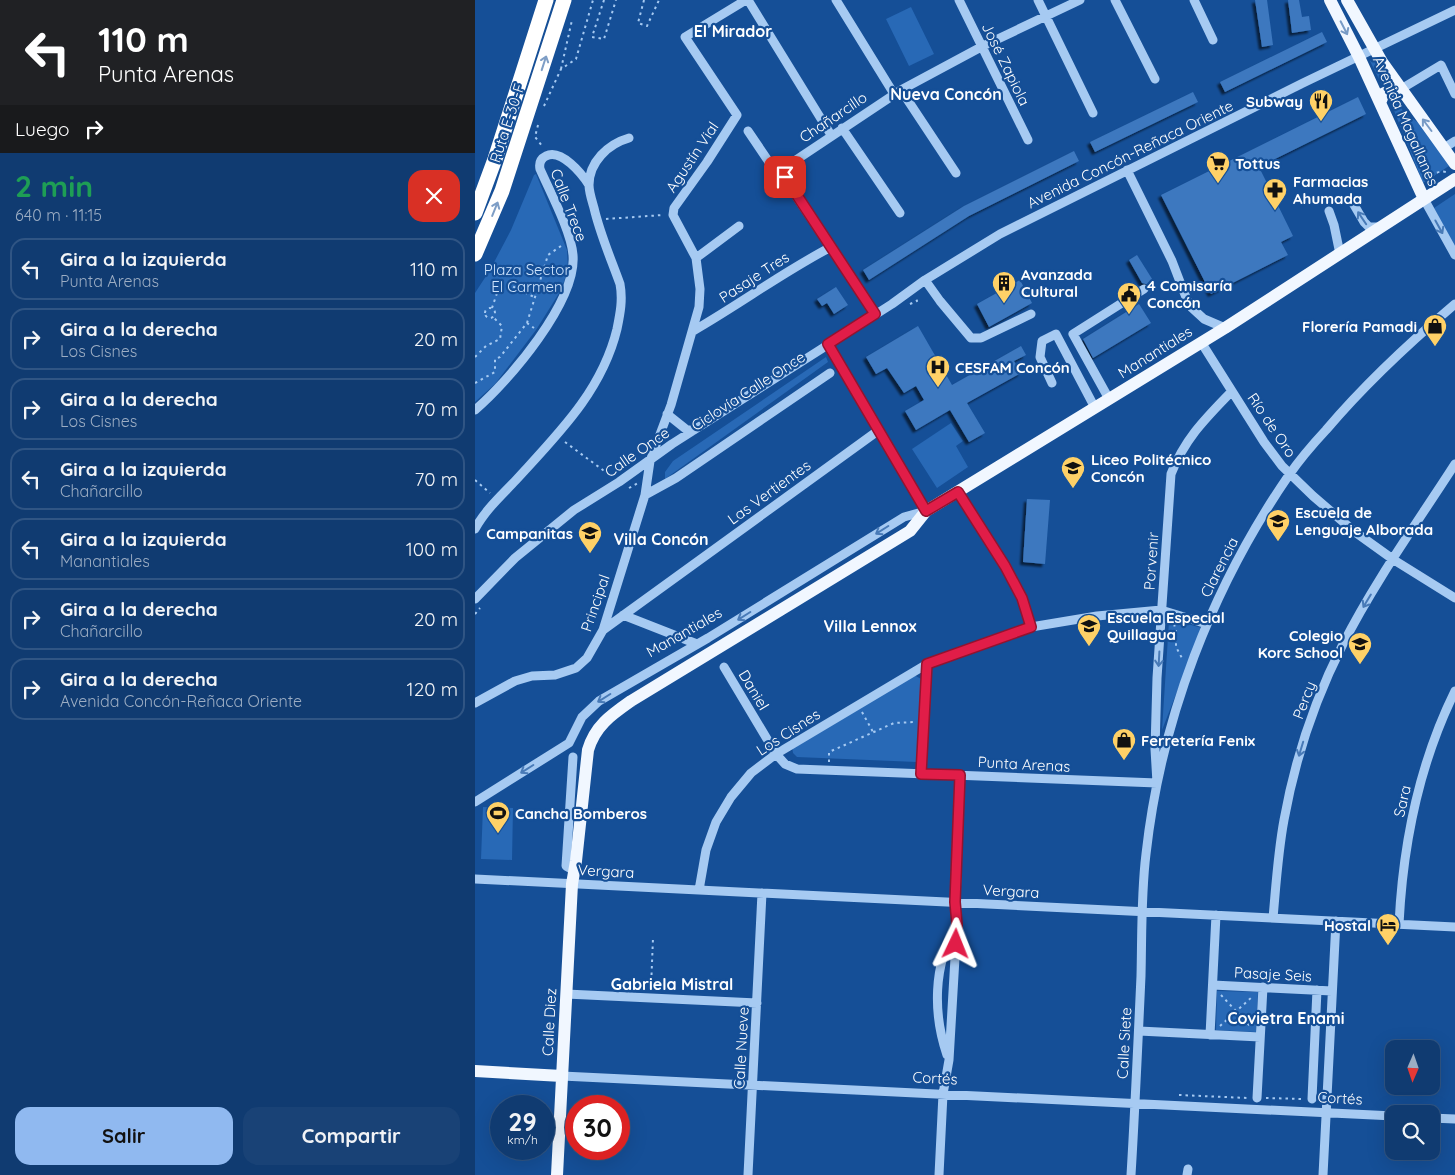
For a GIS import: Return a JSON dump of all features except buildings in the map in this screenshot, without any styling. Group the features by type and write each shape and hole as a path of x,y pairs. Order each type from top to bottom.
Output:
{"highway":[{"name":"Ruta E-30-F","path":"475,213 495,159 546,0"},
{"name":"Ruta E-30-F","path":"475,254 503,191 564,0"}],"main road":[{"name":"Avenida Magallanes","path":"1330,0 1359,57 1424,199"},
{"name":"Avenida Magallanes","path":"1347,0 1375,50 1401,89 1450,145 1455,164"},
{"path":"1380,102 1384,94 1401,89"},
{"name":"Manantiales","path":"612,714 910,530 926,511 1225,328 1455,179"},
{"name":"Calle Diez","path":"557,1175 572,884 588,750 598,728 612,714"},
{"name":"Cortés","path":"475,1071 562,1076"}],"street":[{"name":"Agustín Vial","path":"673,215 678,201 707,162 737,115 685,37 747,0"},
{"path":"747,0 831,136"},
{"path":"836,0 956,173"},
{"name":"José Zapiola","path":"959,0 1028,140"},
{"path":"1038,0 1093,113"},
{"name":"Chañarcillo","path":"787,166 898,92 983,46 1080,0"},
{"path":"1115,0 1155,79"},
{"path":"1193,0 1213,40"},
{"name":"Avenida Concón-Reñaca Oriente","path":"828,344 925,280 1000,234 1455,10"},
{"path":"1401,89 1441,65 1455,94"},
{"path":"842,128 900,213"},
{"path":"748,131 771,165 787,166 785,173 786,181 875,314"},
{"path":"475,529 483,515 579,410 597,380 611,349 621,309 620,284 597,220 589,185 593,168 603,153 615,143 629,138"},
{"name":"Calle Trece","path":"475,410 511,375 542,333 569,283 573,262 570,240 540,169 542,160 549,155 557,156 571,164 589,185"},
{"path":"1127,170 1172,261 1187,300 1192,308 1204,319 1225,328"},
{"path":"1350,198 1369,227 1381,227"},
{"name":"Avenida Magallanes","path":"1424,199 1455,255"},
{"path":"1329,211 1340,254"},
{"name":"Principal","path":"475,703 523,678 555,676 569,671 587,658 603,630 645,495 650,461 667,414 699,307 700,289 696,258 673,215"},
{"path":"696,258 739,226"},
{"name":"Pasaje Tres","path":"693,331 734,307 802,262 831,247"},
{"path":"925,280 971,338 981,338 1031,314"},
{"path":"1109,399 1073,334 1144,289"},
{"name":"Clarencia","path":"1143,912 1146,854 1157,784 1171,728 1190,665 1229,576 1245,546 1290,474 1311,446 1364,388 1455,304"},
{"path":"1052,383 1040,357 1042,341 1056,334 1095,408"},
{"name":"Río de Oro","path":"1201,342 1275,458 1290,474 1337,517 1394,560 1455,598"},
{"path":"828,344 926,511"},
{"name":"Calle Once","path":"479,602 503,569 539,536 574,510 619,482 672,444 828,344"},
{"path":"645,495 676,478 830,373"},
{"name":"Porvenir","path":"1157,784 1155,749 1161,610 1171,474 1182,448 1190,436 1232,391"},
{"path":"667,414 687,430 694,430"},
{"name":"Las Vertientes","path":"603,630 879,430"},
{"name":"Percy","path":"1273,918 1277,868 1284,820 1305,737 1322,691 1342,645 1367,602 1455,464"},
{"path":"958,492 1005,566 1022,598 1031,627"},
{"name":"Manantiales","path":"475,802 569,744 582,717 599,701 697,644 904,517 926,511"},
{"name":"Los Cisnes","path":"699,890 706,850 716,822 723,809 751,773 775,754 927,664 1031,627 1097,616 1161,610 1207,624"},
{"path":"623,616 697,644"},
{"path":"921,774 927,664"},
{"name":"Daniel","path":"724,667 775,754"},
{"name":"Sara","path":"1399,924 1403,864 1414,807 1430,752 1455,691"},
{"name":"Punta Arenas","path":"775,754 791,767 828,771 1157,784"},
{"path":"573,757 566,866 575,870"},
{"path":"939,1175 943,1094 949,1060 957,924 955,902 960,775"},
{"name":"Vergara","path":"475,879 1455,926"},
{"name":"Calle Nueve","path":"748,1175 762,893"},
{"name":"Calle Siete","path":"1131,1175 1143,912"},
{"path":"1210,1035 1216,915"},
{"path":"1323,1175 1336,921"},
{"path":"949,1060 939,1023 938,987 943,955 957,924"},
{"name":"Pasaje Seis","path":"1213,985 1332,990"},
{"path":"1257,1098 1263,987"},
{"path":"1312,1099 1317,990"},
{"path":"566,994 757,1003"},
{"path":"1139,1031 1260,1037"},
{"name":"Cortés","path":"562,1076 1385,1116"},
{"path":"1440,1118 1455,1119"}],"path":[{"path":"561,69 575,59 593,0"},
{"path":"604,0 592,37 604,39 616,0"},
{"path":"644,0 638,23 647,26 659,0"},
{"path":"542,111 561,69 573,17"},
{"path":"539,120 535,137 549,155"},
{"path":"597,220 673,215"},
{"path":"475,383 495,372 495,359 500,357 527,323 548,254 570,240"},
{"path":"493,317 495,314 492,308 502,283 508,284 535,298"},
{"path":"910,304 917,301 911,290"},
{"path":"475,357 486,346 499,339 502,326 493,317 489,318 484,314 485,310 492,308"},
{"path":"527,323 542,333"},
{"path":"557,436 619,482"},
{"path":"626,490 649,477"},
{"path":"475,480 498,500"},
{"path":"475,614 479,602"},
{"path":"1173,613 1176,647 1184,663 1190,665"},
{"path":"857,704 873,732"},
{"path":"828,771 829,752 894,722 923,722"},
{"path":"650,998 653,938"},
{"path":"1213,985 1260,1037"},
{"path":"1210,1035 1263,987"},
{"path":"1173,1106 1175,1095 1312,1099"}],"green space":[{"path":"911,7 934,54 909,66 886,19"},
{"path":"1375,58 1404,113 1422,125 1449,166 1423,183 1391,103 1370,61"},
{"name":"Plaza Sector El Carmen","path":"536,174 567,250 568,270 561,290 536,330 495,384 475,402 475,293 490,270 511,230"},
{"path":"1455,194 1455,248 1434,208"},
{"path":"826,357 828,362 665,479 665,472 673,461"},
{"path":"951,423 963,441 956,446 968,467 937,488 912,449"},
{"path":"1169,619 1202,628 1162,730 1169,621"},
{"path":"914,675 923,680 917,762 797,757 793,753 792,746"},
{"name":"Cancha Bomberos","path":"483,807 513,808 512,860 481,859"},
{"path":"1217,991 1258,992 1256,1032 1216,1030"}],"place":[{"name":"Subway","path":"1321,122"},
{"name":"Tottus","path":"1218,184"},
{"name":"Farmacias Ahumada","path":"1275,211"},
{"name":"Avanzada Cultural","path":"1004,304"},
{"name":"4 Comisaría Concón","path":"1129,315"},
{"name":"Florería Pamadi","path":"1435,347"},
{"name":"CESFAM Concón","path":"938,388"},
{"name":"Liceo Politécnico Concón","path":"1073,489"},
{"name":"Escuela de Lenguaje Alborada","path":"1278,542"},
{"name":"Campanitas","path":"590,554"},
{"name":"Escuela Especial Quillagua","path":"1089,647"},
{"name":"Colegio Korc School","path":"1360,665"},
{"name":"Ferretería Fenix","path":"1124,761"},
{"name":"Cancha Bomberos","path":"498,834"},
{"name":"Hostal","path":"1388,946"}],"district":[{"name":"El Mirador","path":"733,31"},
{"name":"Nueva Concón","path":"946,94"},
{"name":"Villa Concón","path":"661,539"},
{"name":"Villa Lennox","path":"870,626"},
{"name":"Gabriela Mistral","path":"672,984"},
{"name":"Covietra Enami","path":"1286,1018"}],"route":[{"path":"785,177 875,314 828,344 926,511 958,492 1005,566 1022,598 1031,627 927,664 921,774 960,775 955,902 956,944"}]}
